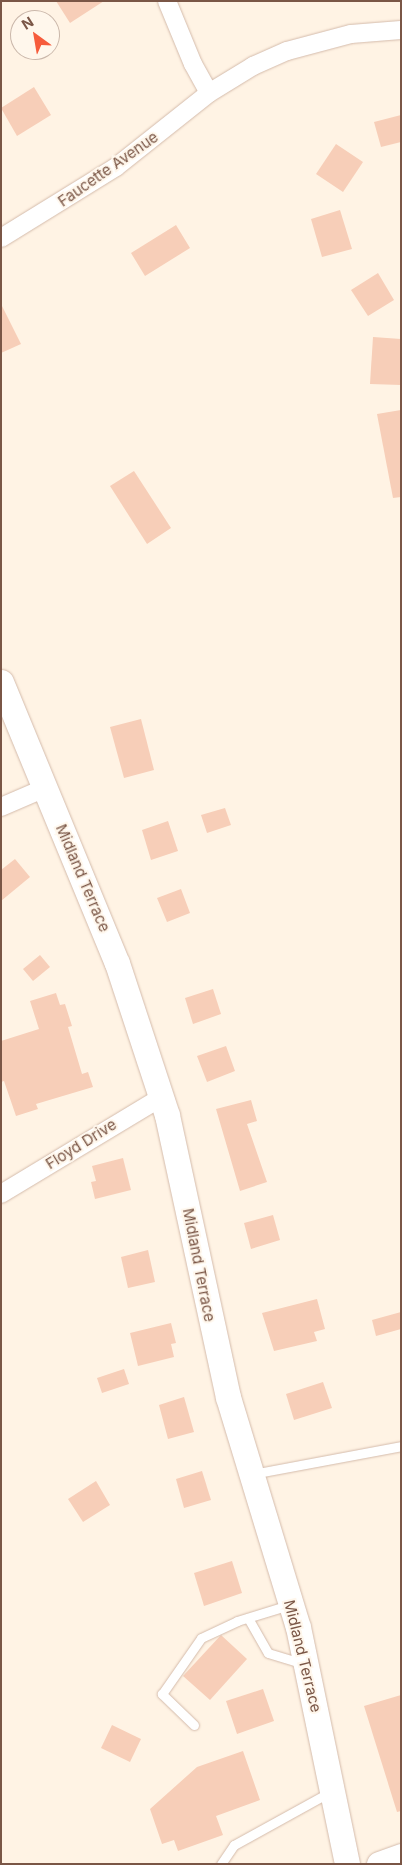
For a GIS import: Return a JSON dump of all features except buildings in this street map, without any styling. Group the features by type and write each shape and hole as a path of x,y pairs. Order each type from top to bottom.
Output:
{"street":[{"path":"168,1 192,64 209,93 253,66 287,51 350,34 401,30"},
{"name":"Faucette Avenue","path":"1,238 116,167 209,93"},
{"name":"Midland Terrace","path":"1,682 117,963 162,1097 181,1172 217,1353 292,1605 307,1665 330,1792 347,1864"},
{"path":"1,808 45,788"},
{"name":"Floyd Drive","path":"1,1194 162,1097"},
{"path":"379,1864 401,1856"}],"lane":[{"path":"252,1474 401,1446"},
{"path":"194,1725 162,1694 201,1638 248,1618 292,1605"},
{"path":"248,1618 268,1653 307,1665"},
{"path":"221,1864 234,1845 330,1792"}]}
